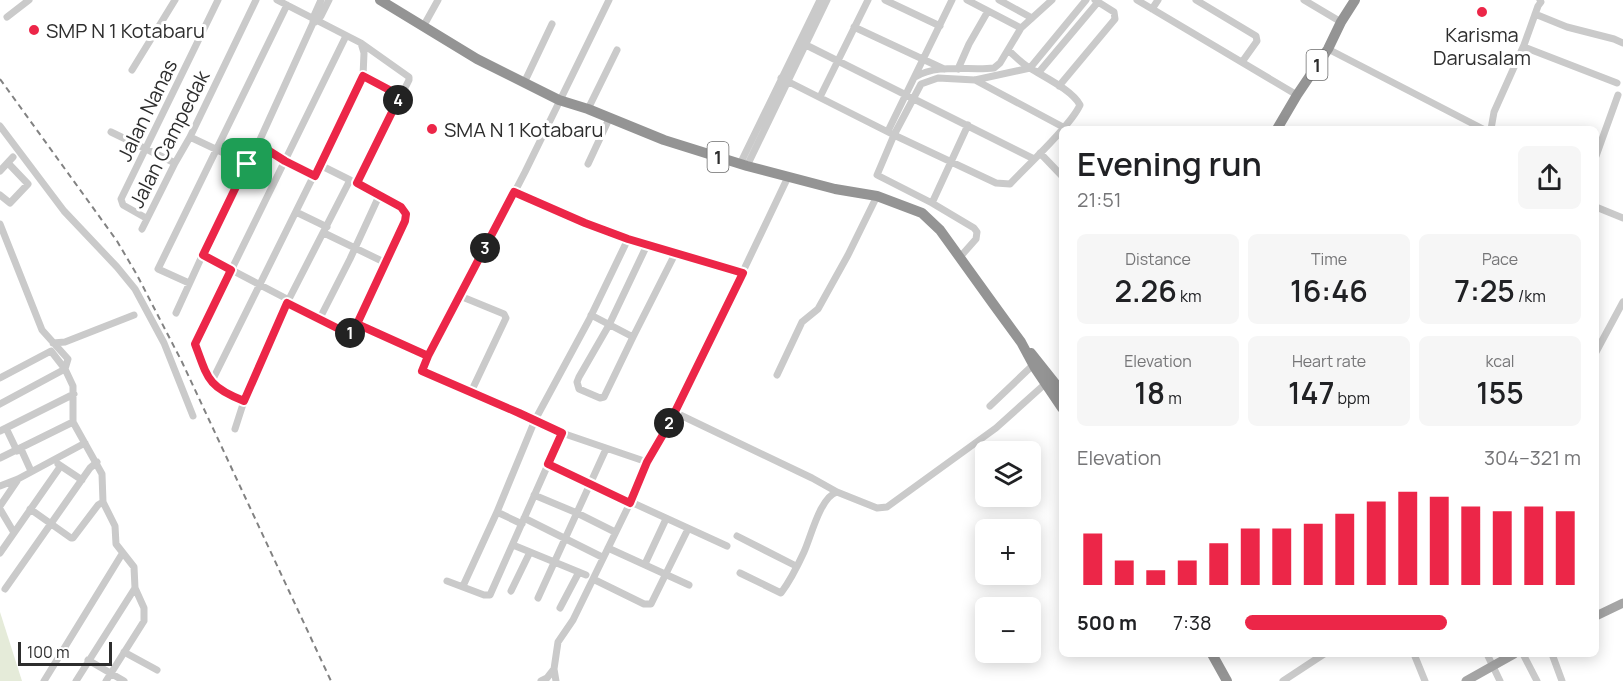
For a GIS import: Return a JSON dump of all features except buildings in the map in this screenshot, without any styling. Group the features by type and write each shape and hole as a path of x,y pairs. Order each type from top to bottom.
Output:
{"highway":[{"name":"1","path":"380,0 477,59 560,100 664,140 743,165 835,189 877,196 906,205 927,216 960,257 1021,342 1041,363 1059,388"},
{"name":"1","path":"1279,126 1328,49 1355,0"},
{"name":"1","path":"1021,342 1033,365 1059,404"},
{"path":"1214,657 1227,681"}],"main road":[{"path":"1599,615 1623,603"},
{"path":"1466,681 1508,657"}],"street":[{"path":"7,17 29,0"},
{"path":"132,70 175,0"},
{"name":"Jalan Nanas","path":"146,218 123,205 122,202 218,0"},
{"name":"Jalan Campedak","path":"142,229 190,137 256,0"},
{"path":"277,0 361,43 409,77 405,88"},
{"path":"176,313 258,144 321,0"},
{"path":"314,20 329,0"},
{"path":"423,27 438,0"},
{"path":"609,0 422,371 562,433 647,462"},
{"path":"803,44 820,0"},
{"path":"743,165 827,0"},
{"path":"820,97 868,0"},
{"path":"885,0 940,26"},
{"path":"952,0 915,77 910,96 891,133 877,174 977,230 976,239 960,257"},
{"path":"968,0 1021,28"},
{"path":"999,0 1032,18"},
{"path":"915,77 944,69 994,68 1000,63 1021,28 1051,0"},
{"path":"910,96 921,84 931,79 975,80 1030,68 1086,0"},
{"path":"1137,0 1297,95"},
{"path":"1152,9 1158,0"},
{"path":"1196,0 1256,36 1257,41 1242,62"},
{"path":"1304,0 1341,22"},
{"path":"1039,72 1097,1 1114,12 1116,17 1113,23 1059,86"},
{"path":"1492,126 1494,112 1524,47 1541,1"},
{"path":"189,283 158,268 287,5"},
{"path":"958,69 988,10"},
{"path":"1535,15 1567,27 1614,39 1623,44"},
{"path":"524,84 552,24"},
{"path":"854,27 944,69"},
{"path":"244,401 229,396 212,383 195,344 346,36"},
{"path":"212,383 259,283 315,176 363,76 364,53 361,43"},
{"path":"803,44 968,125 1037,156 1059,174"},
{"path":"1524,47 1617,83"},
{"path":"1328,49 1477,126"},
{"path":"588,109 617,50"},
{"path":"1008,50 1076,99 1080,105 1064,126"},
{"path":"235,429 244,401 288,302 398,100 397,94 363,76"},
{"path":"785,79 891,133 1004,185 1010,184 1059,131"},
{"path":"975,80 1061,126"},
{"path":"1599,148 1618,95"},
{"path":"588,164 609,119"},
{"path":"932,203 968,125"},
{"path":"0,126 64,211 135,289 164,343 193,416"},
{"path":"111,132 175,163"},
{"path":"190,137 247,164"},
{"path":"258,144 315,176"},
{"path":"0,171 14,157"},
{"path":"0,195 10,203 28,183 8,163"},
{"path":"203,255 259,283 288,302 347,333 352,332 386,263 406,214 401,207 320,165"},
{"path":"556,681 554,669 558,642 573,620 590,577 608,548 647,462 743,273 788,177"},
{"path":"514,192 628,239 743,273"},
{"path":"320,318 379,196"},
{"path":"777,375 802,322 818,309 877,196"},
{"path":"1599,211 1623,218"},
{"path":"296,212 355,249 386,263"},
{"path":"0,224 42,330 68,359 65,369 0,403"},
{"path":"463,586 535,420 591,315 628,239"},
{"path":"647,244 609,325 577,382 579,388 600,398 604,397 675,254"},
{"path":"460,296 504,314 506,318 471,392"},
{"path":"1599,346 1623,302"},
{"path":"53,343 65,342 134,315"},
{"path":"591,315 633,337"},
{"path":"357,324 428,356"},
{"path":"0,378 51,351 65,369 73,386 73,422 97,462 103,479 103,502 113,521 116,544 134,567 135,588 144,608 144,621 105,681"},
{"path":"990,406 1033,365"},
{"path":"674,412 837,492 877,508 887,507 996,428 1045,384"},
{"path":"31,471 19,450 3,430 74,394"},
{"path":"0,458 73,422"},
{"path":"447,581 483,596 490,595 562,433"},
{"path":"0,486 18,479 85,443"},
{"path":"538,598 606,449"},
{"path":"54,460 60,467 82,480"},
{"path":"5,589 90,468 97,462"},
{"path":"548,464 727,546"},
{"path":"0,553 13,531 60,467"},
{"path":"13,531 0,508 18,479"},
{"path":"740,573 781,593 804,553 824,505 837,492"},
{"path":"534,495 615,532"},
{"path":"30,509 73,538 98,505 103,502"},
{"path":"497,512 565,538 602,557"},
{"path":"645,564 666,519"},
{"path":"513,545 579,572 612,590 648,605 652,602 688,529"},
{"path":"737,536 796,566"},
{"path":"608,548 689,585"},
{"path":"511,591 530,552"},
{"path":"45,681 122,554"},
{"path":"561,608 579,572"},
{"path":"76,681 135,588"},
{"path":"124,652 157,670"},
{"path":"1283,681 1319,657"},
{"path":"1415,657 1425,681"},
{"path":"1488,657 1500,681"},
{"path":"1525,657 1537,681"},
{"path":"1552,657 1562,681"},
{"path":"88,660 124,681"},
{"path":"541,681 547,678 554,669"}],"green space":[{"path":"0,612 22,681 0,681"}],"railway":[{"path":"0,79 117,241 137,275 182,362 331,681"}],"place":[{"name":"Karisma Darusalam","path":"1482,12"},
{"name":"SMP N 1 Kotabaru","path":"34,30"},
{"name":"SMA N 1 Kotabaru","path":"432,129"}],"route":[{"path":"247,164 203,255 231,270 195,344 206,375 221,391 244,401 287,303 347,333 352,332 357,324 428,356 422,371 562,433 548,464 630,503 647,462 668,426 743,273 628,239 514,192 428,356 357,324 405,221 404,209 357,183 398,100 397,94 363,76 315,176 258,144 247,164"}]}
